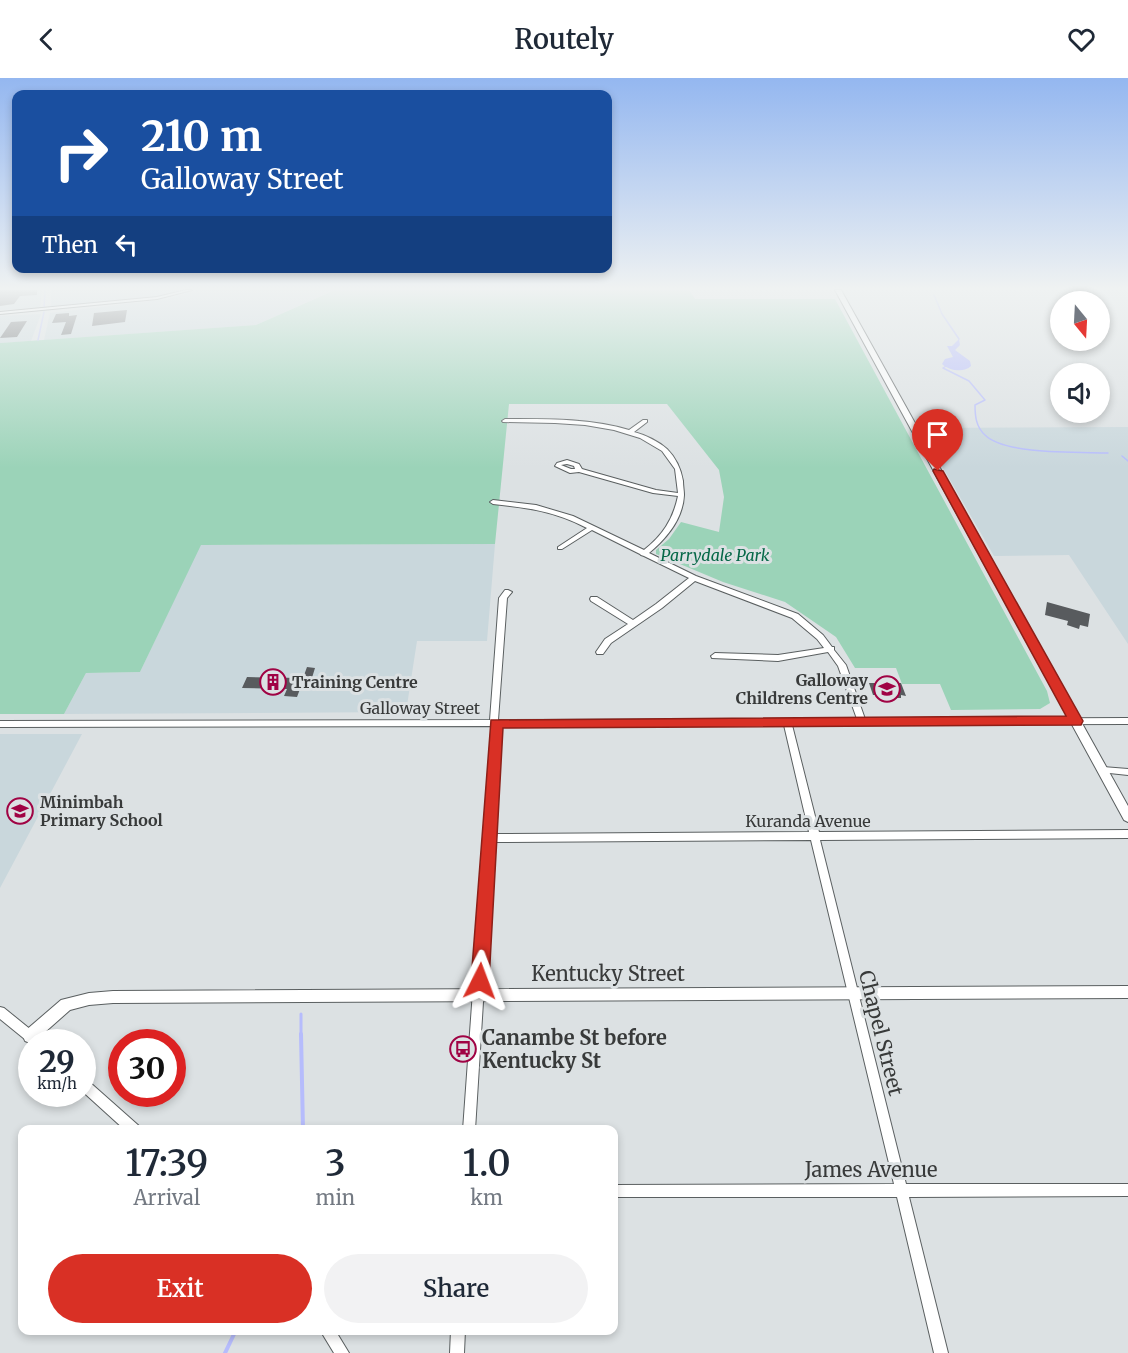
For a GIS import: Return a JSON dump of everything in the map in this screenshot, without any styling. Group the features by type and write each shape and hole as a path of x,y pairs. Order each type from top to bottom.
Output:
{"street":[{"path":"871,350 1128,818"},
{"path":"505,421 593,423 630,432 672,457 680,471 681,495 674,523 665,536 643,554"},
{"path":"630,432 645,421"},
{"path":"579,470 655,492 681,495"},
{"path":"493,502 553,512 694,578 795,616 831,649 842,665 862,721"},
{"path":"560,549 591,528"},
{"path":"600,652 608,641 659,606 694,578"},
{"path":"469,1125 503,598 508,592"},
{"path":"594,599 632,623"},
{"path":"715,656 778,658 831,649"},
{"name":"Galloway Street","path":"0,724 1128,721"},
{"name":"Chapel Street","path":"787,722 941,1353"},
{"path":"1103,770 1128,772"},
{"name":"Kuranda Avenue","path":"488,838 1128,834"},
{"name":"Kentucky Street","path":"43,1029 66,1005 113,996 1128,992"},
{"path":"0,1012 21,1029"},
{"path":"96,1095 129,1125"},
{"name":"James Avenue","path":"618,1191 1128,1190"},
{"path":"330,1335 342,1353"},
{"path":"457,1353 458,1335"}],"shaded area":[{"path":"1128,427 1128,644 1069,555 994,556 920,428"},
{"path":"495,544 487,641 417,641 406,712 64,714 86,673 140,672 200,545"},
{"name":"Minimbah Primary School","path":"0,734 82,734 0,888"}],"green space":[{"name":"Parrydale Park","path":"0,350 862,350 1047,691 1050,703 1040,709 951,710 940,684 902,684 896,668 855,668 836,637 785,602 723,582 656,554 656,550 669,539 681,522 719,532 724,497 719,470 667,404 509,404 495,544 201,545 140,672 86,673 64,714 0,714"}],"water":[{"path":"949,350 956,350 970,361 971,366 957,370 942,364 945,359 953,357"}],"building":[{"path":"1047,602 1090,614 1088,627 1080,625 1079,629 1067,625 1068,621 1045,615"},
{"name":"Training Centre","path":"307,667 315,668 311,681 303,681 297,697 284,696 287,689 242,688 247,677 303,678"},
{"name":"Galloway Childrens Centre","path":"869,683 901,683 906,696 878,698 877,695 873,695"}],"waterway":[{"path":"946,366 943,368 969,381 985,400 975,405 975,413 982,432 995,441 1009,446 1043,451 1108,453"},
{"path":"1122,456 1128,461"},
{"path":"301,1014 301,1034"},
{"path":"301,1034 303,1125"},
{"path":"225,1353 234,1335"}],"place":[{"name":"Training Centre","path":"273,682"},
{"name":"Galloway Childrens Centre","path":"887,689"},
{"name":"Minimbah Primary School","path":"20,811"},
{"name":"Canambe St before Kentucky St","path":"463,1049"}],"route":[{"path":"480,981 496,723 1076,721 938,471"}]}
